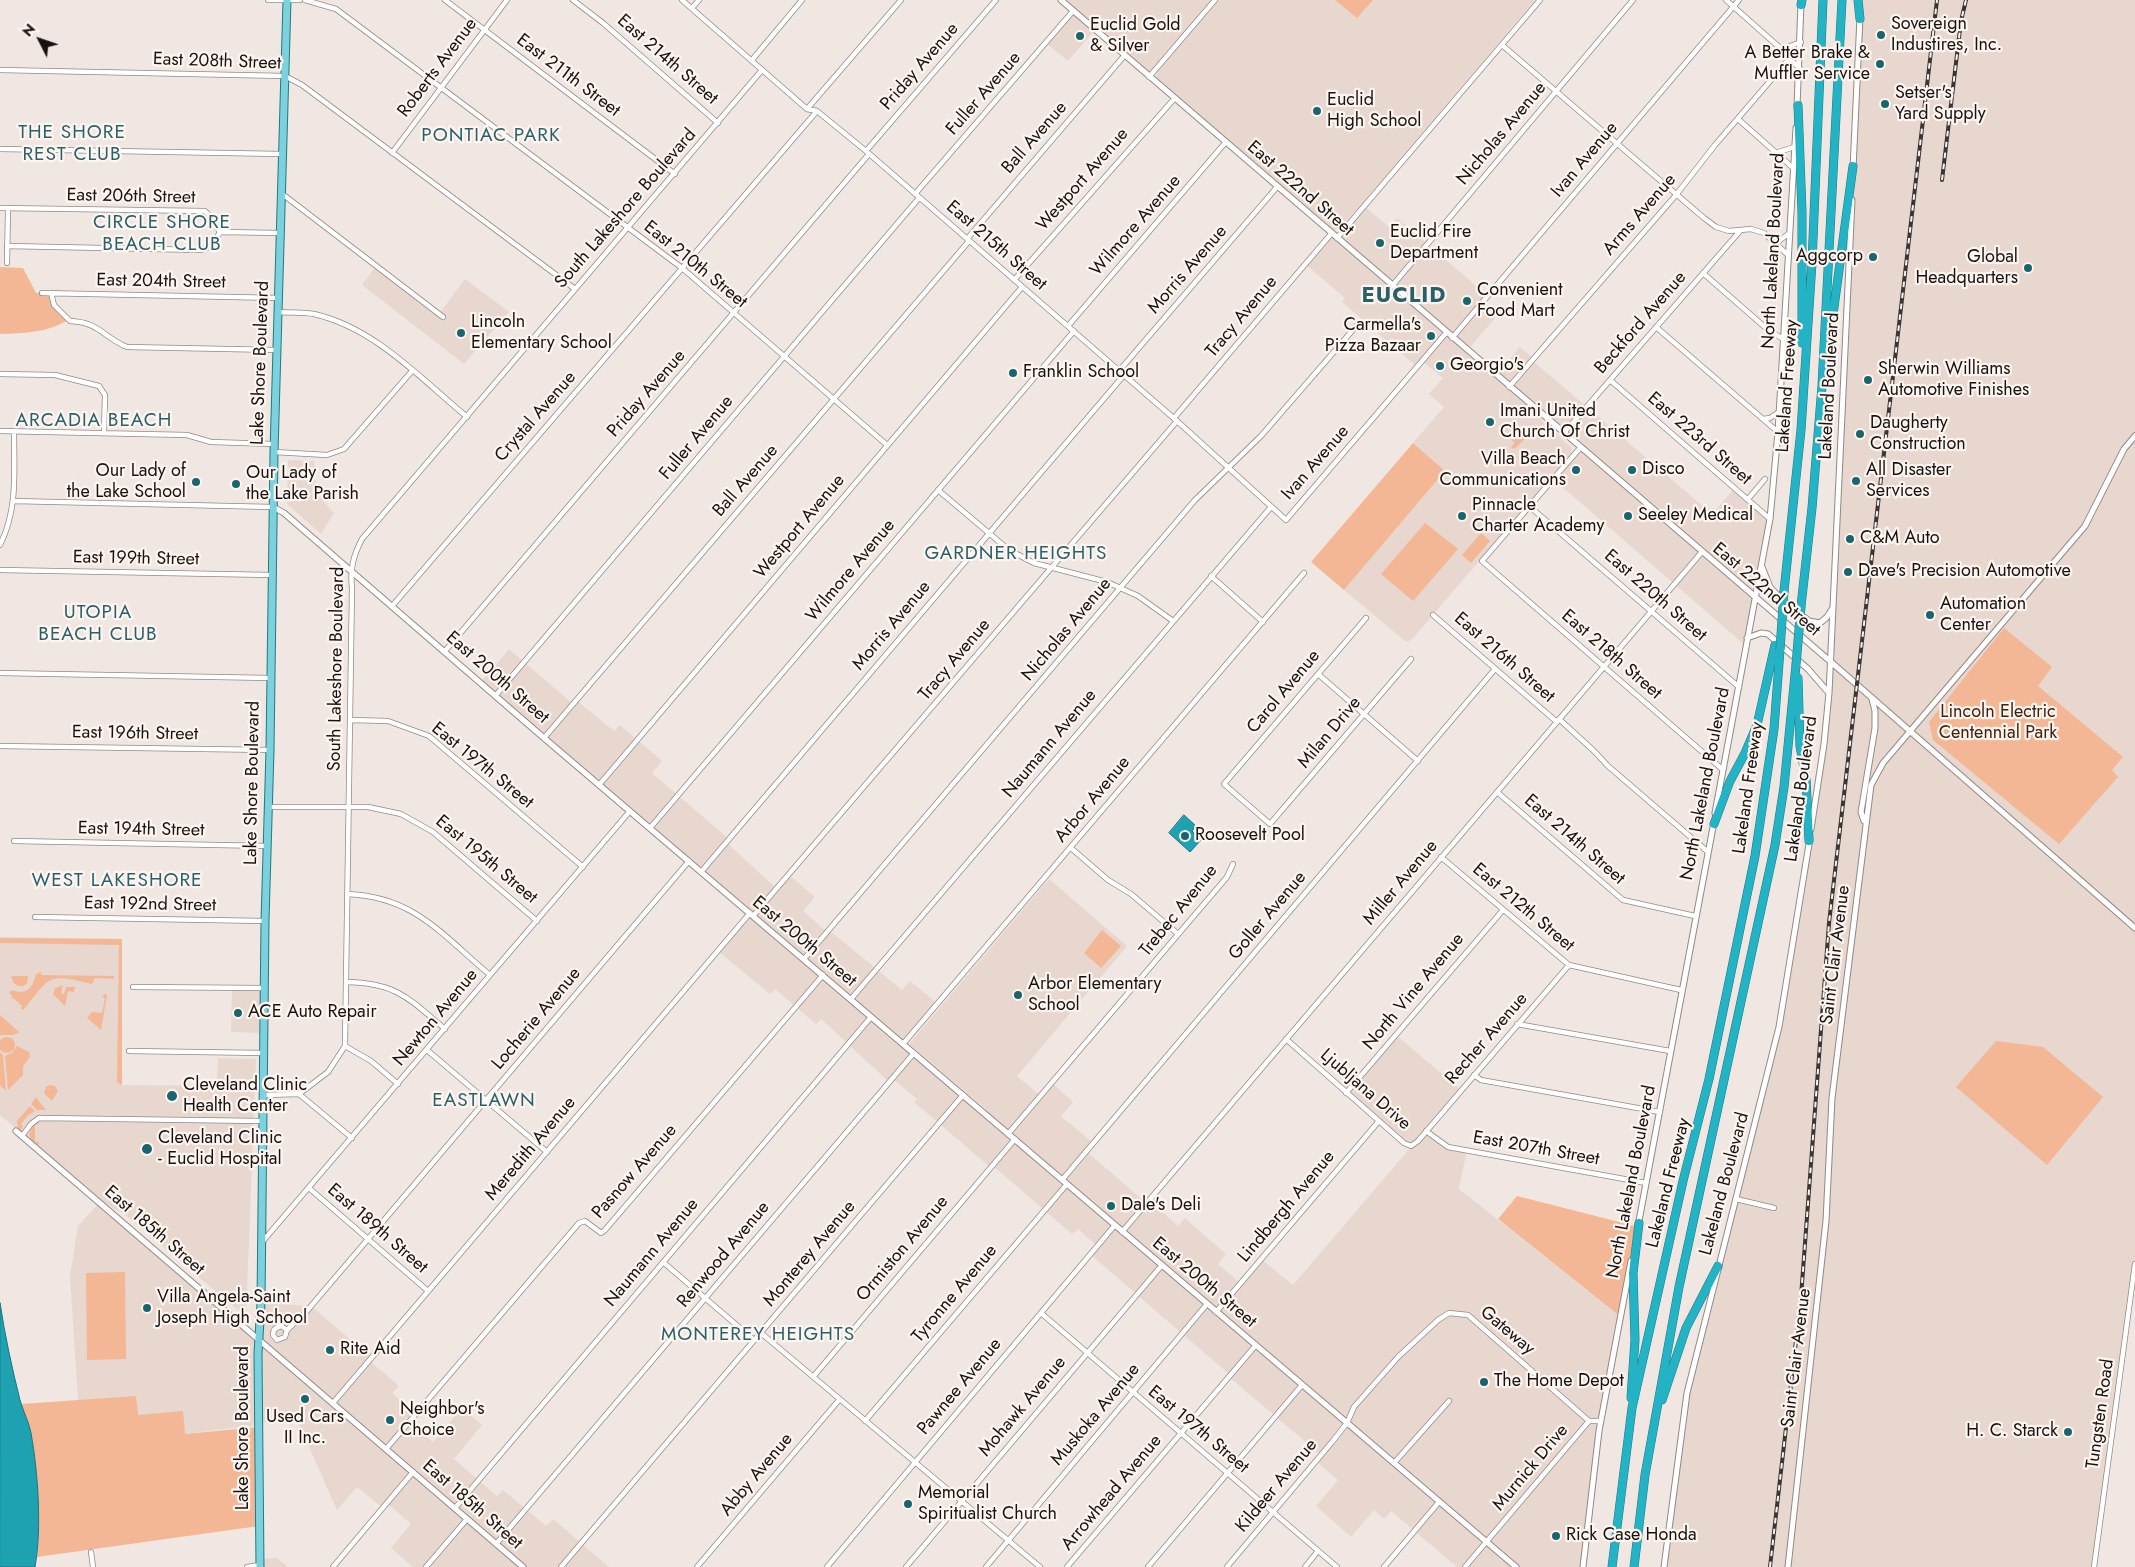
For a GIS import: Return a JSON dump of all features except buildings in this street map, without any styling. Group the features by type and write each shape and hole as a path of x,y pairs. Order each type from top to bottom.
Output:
{"highway":[{"name":"Lakeland Freeway","path":"1612,1567 1632,1408 1656,1297 1709,1079 1755,856 1774,729 1777,648 1801,430 1812,263 1823,0"},
{"name":"Lakeland Freeway","path":"1634,1567 1645,1475 1683,1268 1775,845 1784,787 1812,508 1822,386 1842,0"},
{"path":"1860,0 1860,19"},
{"path":"1798,105 1802,212 1801,311 1804,376"},
{"path":"1822,386 1829,349 1853,166"},
{"path":"1714,824 1730,782 1757,725 1777,648"},
{"path":"1796,665 1799,686 1800,746 1806,779 1809,841"},
{"path":"1632,1408 1630,1388 1635,1340 1633,1273 1638,1223"},
{"path":"1645,1475 1662,1398 1686,1328 1718,1266"}],"main road":[{"name":"Lake Shore Boulevard","path":"260,1566 258,1360 262,1242 265,921 270,750 274,444 286,76 286,0"}],"street":[{"path":"268,0 300,0"},
{"name":"East 210th Street","path":"305,0 336,9 682,268 887,445"},
{"name":"East 211th Street","path":"445,0 675,174"},
{"name":"Roberts Avenue","path":"392,153 507,0"},
{"name":"East 214th Street","path":"573,0 603,23 718,123"},
{"name":"East 215th Street","path":"682,0 807,109 817,111 917,196 1068,326 1286,520"},
{"path":"692,8 699,0"},
{"path":"752,60 802,0"},
{"path":"807,109 900,0"},
{"name":"Priday Avenue","path":"445,651 734,314 996,0"},
{"name":"East 222nd Street","path":"1061,0 1509,388 1830,662 2135,928"},
{"path":"1149,77 1216,0"},
{"path":"1336,238 1540,0"},
{"name":"Nicholas Avenue","path":"1392,286 1633,0"},
{"path":"1726,0 1779,46 1800,69"},
{"name":"Ivan Avenue","path":"1452,338 1739,0"},
{"name":"North Lakeland Boulevard","path":"1583,1567 1601,1421 1770,519 1778,432 1792,167 1798,105 1802,2"},
{"name":"Fuller Avenue","path":"496,695 784,357 1073,11"},
{"name":"Lakeland Boulevard","path":"1664,1567 1687,1393 1778,1027 1824,744 1829,693 1860,19"},
{"path":"1779,46 1785,48 1801,42"},
{"path":"1502,45 1676,195 1716,227 1729,231 1750,229 1764,233 1787,254"},
{"name":"Ball Avenue","path":"544,738 834,400 1124,56"},
{"name":"Arms Avenue","path":"1509,388 1676,195 1789,59"},
{"name":"East 208th Street","path":"0,70 286,76 302,85 575,289"},
{"name":"South Lakeshore Boulevard","path":"299,1094 328,1072 344,1046 352,588 350,569 362,539 762,70"},
{"name":"Westport Avenue","path":"1014,280 1174,99"},
{"name":"Crystal Avenue","path":"393,605 817,111"},
{"path":"1738,119 1792,167"},
{"name":"Wilmore Avenue","path":"1068,326 1225,142"},
{"path":"1776,153 1794,147"},
{"path":"0,149 282,154"},
{"name":"Morris Avenue","path":"701,872 989,534 1277,187"},
{"path":"281,193 443,317"},
{"name":"East 206th Street","path":"0,208 205,211 220,232"},
{"path":"7,263 8,209"},
{"name":"Beckford Avenue","path":"1563,434 1740,231"},
{"path":"7,246 206,250 213,244 220,232 280,233"},
{"name":"Tracy Avenue","path":"752,915 1051,568 1331,234"},
{"path":"1773,242 1779,241 1788,234"},
{"path":"1703,273 1782,339"},
{"name":"Westport Avenue","path":"599,784 1022,287"},
{"name":"East 204th Street","path":"42,293 278,298"},
{"path":"51,293 54,304 70,321 94,326 127,347 278,350"},
{"path":"279,312 312,314 336,320 377,342 466,417"},
{"name":"Nicholas Avenue","path":"804,959 1195,500 1261,436 1358,324"},
{"path":"1656,327 1778,432"},
{"name":"Wilmore Avenue","path":"650,828 1074,332"},
{"name":"Ivan Avenue","path":"1286,520 1446,333"},
{"path":"274,452 327,455 344,449 412,371"},
{"path":"0,374 55,374 99,386 105,395 104,433"},
{"name":"East 223rd Street","path":"1610,380 1770,519"},
{"path":"1763,419 1770,418 1779,412"},
{"path":"0,431 187,435 211,442 274,444"},
{"path":"0,546 9,526 13,501 14,432"},
{"name":"Saint Clair Avenue","path":"1788,1567 1826,1221 1832,1098 1868,798 1875,775 1909,732 2085,526 2124,449 2135,436"},
{"path":"1529,506 1580,448"},
{"path":"1748,499 1765,479"},
{"path":"938,490 989,534 1024,558 1051,568 1107,582 1138,596 1173,621"},
{"path":"13,501 273,506"},
{"name":"East 200th Street","path":"273,506 284,512 393,605 544,738 1516,1567"},
{"name":"East 218th Street","path":"1529,506 1482,562 1722,769"},
{"name":"East 220th Street","path":"1529,506 1739,687"},
{"name":"Naumann Avenue","path":"850,999 1271,507"},
{"name":"Miller Avenue","path":"1122,1232 1701,553"},
{"path":"1761,567 1774,592 1809,621 1817,623 1823,621 1833,607"},
{"name":"East 199th Street","path":"0,570 272,575"},
{"name":"Arbor Avenue","path":"904,1044 1304,574"},
{"path":"1211,576 1263,622"},
{"name":"East 216th Street","path":"1433,615 1495,669 1594,750 1608,766 1708,852"},
{"name":"Carol Avenue","path":"1270,824 1224,784 1366,618"},
{"path":"1747,638 1761,633 1768,634 1808,668 1829,693"},
{"name":"Milan Drive","path":"1270,824 1411,658"},
{"name":"Goller Avenue","path":"1062,1180 1495,669"},
{"path":"0,673 270,678"},
{"path":"1318,674 1418,761"},
{"path":"1865,824 1861,812 1875,728 1875,711 1872,699"},
{"name":"East 197th Street","path":"350,720 388,721 428,736 583,867"},
{"name":"East 196th Street","path":"0,746 270,750"},
{"name":"East 214th Street","path":"1497,792 1623,900 1695,916"},
{"name":"East 195th Street","path":"268,807 348,807 386,810 417,821 434,832 537,920"},
{"name":"Newton Avenue","path":"262,1242 630,811"},
{"name":"East 194th Street","path":"14,841 268,846"},
{"path":"1071,848 1108,880 1131,894 1178,934"},
{"name":"East 212th Street","path":"1441,857 1568,965 1681,990"},
{"name":"Locherie Avenue","path":"287,1330 306,1312 689,861"},
{"name":"Trebec Avenue","path":"1008,1134 1227,877 1233,864"},
{"path":"348,894 384,898 419,914 490,975"},
{"name":"North Vine Avenue","path":"1346,1093 1503,910"},
{"name":"Meredith Avenue","path":"333,1403 752,915"},
{"name":"East 192nd Street","path":"35,917 265,921"},
{"name":"Recher Avenue","path":"1426,1131 1568,965"},
{"name":"Pasnow Avenue","path":"386,1449 579,1223 585,1221 601,1233 605,1230 823,976"},
{"path":"346,982 370,983 405,996 445,1029"},
{"path":"133,987 264,988"},
{"name":"Naumann Avenue","path":"455,1508 871,1017"},
{"path":"1517,1024 1670,1051"},
{"name":"Ljubljana Drive","path":"1286,1039 1404,1143 1411,1146 1426,1131"},
{"path":"344,1046 371,1061 398,1084"},
{"path":"427,1050 547,1152"},
{"path":"129,1051 264,1053"},
{"name":"Renwood Avenue","path":"496,1544 914,1053"},
{"path":"1474,1075 1481,1080 1660,1112"},
{"path":"263,1094 299,1094 352,1138"},
{"name":"Monterey Avenue","path":"561,1567 962,1095"},
{"path":"22,1136 31,1124 39,1118 262,1121"},
{"name":"Lindbergh Avenue","path":"1216,1312 1379,1121"},
{"name":"East 185th Street","path":"16,1131 523,1567"},
{"name":"East 207th Street","path":"1426,1131 1448,1147 1646,1183"},
{"name":"Ormiston Avenue","path":"813,1377 1015,1139"},
{"name":"Tyronne Avenue","path":"865,1421 1067,1184"},
{"name":"East 189th Street","path":"308,1188 428,1291"},
{"path":"1736,1199 1774,1208"},
{"name":"Pawnee Avenue","path":"826,1567 1115,1225"},
{"path":"662,1262 754,1340"},
{"name":"Tungsten Road","path":"2094,1567 2135,1264"},
{"name":"Mohawk Avenue","path":"906,1567 1162,1265"},
{"name":"Muskoka Avenue","path":"986,1567 1208,1304"},
{"name":"East 197th Street","path":"1041,1313 1337,1567"},
{"name":"Gateway","path":"1347,1423 1354,1407 1398,1357 1438,1320 1449,1313 1468,1315 1589,1421"},
{"path":"760,1333 1040,1567"},
{"name":"Arrowhead Avenue","path":"1067,1567 1256,1345"},
{"path":"1148,1567 1302,1385"},
{"name":"Abby Avenue","path":"697,1567 839,1400"},
{"path":"1394,1463 1449,1401"},
{"name":"Murnick Drive","path":"1465,1567 1589,1421 1601,1421"},
{"name":"Kildeer Avenue","path":"1227,1567 1347,1423"},
{"path":"333,1567 413,1472"},
{"path":"1384,1567 1439,1502"},
{"path":"426,1567 467,1519"},
{"path":"1305,1567 1318,1551"},
{"path":"91,1552 93,1567"},
{"path":"247,1567 260,1566"}],"shaded area":[{"path":"1061,0 1215,0 1149,77 1095,30 1068,61 1046,43 1073,11"},
{"name":"Euclid High School","path":"1219,0 1535,0 1356,211 1339,228 1333,231 1156,78 1158,71"},
{"path":"1861,0 2135,0 2135,1264 2094,1567 1664,1567 1687,1393 1779,1027 1828,697"},
{"path":"1364,206 1389,227 1397,218 1488,296 1480,305 1495,318 1467,351 1496,375 1520,347 1534,359 1533,361 1712,514 1735,488 1770,519 1746,646 1553,479 1579,448 1544,417 1541,420 1572,448 1571,454 1413,638 1408,642 1404,640 1344,590 1445,471 1413,443 1444,407 1429,394 1443,378 1422,361 1417,367 1342,302 1345,298 1305,264 1331,234 1336,238"},
{"path":"376,266 439,314 465,279 509,312 464,364 362,285"},
{"path":"288,460 314,461 316,493 334,513 321,534 287,504"},
{"path":"509,649 573,704 576,700 614,731 620,725 662,761 652,773 729,839 726,842 777,889 789,875 815,897 803,911 827,932 829,930 902,990 910,981 938,1004 904,1045 985,1114 987,1110 909,1044 1049,879 1127,946 1017,1076 1041,1096 1052,1083 1073,1102 1061,1116 1093,1143 1086,1151 1146,1203 1149,1200 1178,1226 1185,1218 1226,1254 1218,1264 1240,1283 1261,1259 1293,1285 1411,1147 1346,1093 1396,1035 1461,1090 1426,1131 1448,1147 1467,1150 1459,1189 1621,1317 1599,1431 1583,1567 1457,1567 1391,1511 1384,1519 1374,1510 1351,1537 1316,1506 1338,1480 1316,1461 1321,1455 1229,1377 1230,1375 1090,1254 1097,1246 1078,1229 1072,1234 993,1166 991,1168 914,1102 917,1099 893,1079 889,1082 821,1019 816,1024 775,989 770,994 718,951 749,913 481,682"},
{"name":"Cleveland Clinic - Euclid Hospital","path":"0,937 122,939 122,1085 217,1086 218,1058 256,1059 246,1317 123,1213 105,1204 0,1115"},
{"path":"232,988 264,988 264,1033 231,1032"},
{"path":"100,1202 259,1339 261,1303 311,1306 372,1358 370,1361 399,1386 392,1393 416,1414 409,1422 433,1442 462,1408 482,1425 454,1459 497,1496 503,1490 546,1526 553,1519 609,1567 413,1567 391,1548 411,1524 387,1503 383,1508 357,1487 337,1510 298,1422 259,1422 258,1425 184,1434 137,1415 78,1400 70,1276 78,1226"},
{"path":"277,1558 288,1567 260,1567 260,1559"}],"green space":[{"path":"1335,0 1373,0 1357,18"},
{"path":"0,267 23,268 36,293 51,293 52,299 68,320 44,330 0,334"},
{"path":"1519,432 1524,440 1514,449 1511,447 1515,443 1512,440"},
{"path":"1413,443 1445,471 1344,590 1311,562"},
{"path":"1425,523 1458,549 1413,601 1381,574"},
{"path":"1481,533 1490,541 1471,563 1462,555"},
{"name":"Lincoln Electric Centennial Park","path":"2004,628 2052,667 2038,686 2123,757 2112,770 2118,777 2059,844 1933,740 1929,722"},
{"path":"1102,930 1121,946 1101,968 1084,953"},
{"path":"0,938 122,939 122,1085 117,1082 119,945 0,943"},
{"path":"41,972 41,975 114,976 114,979 95,978 92,984 62,978 51,980 43,986 23,1010 22,1006 13,998 11,999 12,996 9,993 12,990 17,992 25,991 33,983 36,974"},
{"path":"11,976 28,976 27,983 24,986 18,986 13,982"},
{"path":"63,985 61,993 64,994 66,987 75,987 74,992 68,991 65,1006 53,994 55,988"},
{"path":"105,994 107,995 101,1030 87,1018 92,1012 102,1013 105,998 102,997"},
{"path":"0,1015 20,1032 13,1035 0,1035"},
{"path":"7,1037 13,1039 15,1045 13,1051 7,1053 1,1051 -1,1045 1,1039"},
{"path":"1996,1041 2043,1047 2103,1097 2047,1165 1956,1087"},
{"path":"17,1046 29,1052 30,1057 23,1066 23,1075 8,1090 5,1056 12,1053"},
{"path":"0,1052 3,1055 6,1091 0,1085"},
{"path":"50,1085 55,1086 58,1091 52,1101 44,1093 46,1087"},
{"path":"36,1097 46,1110 37,1110 31,1104"},
{"path":"30,1106 35,1111 28,1115 21,1124 23,1127 20,1131 18,1130 17,1121"},
{"path":"37,1122 40,1123 35,1125 35,1142 39,1142 38,1146 31,1140 29,1135 32,1127"},
{"path":"1517,1196 1639,1227 1621,1317 1498,1219"},
{"path":"125,1272 126,1359 87,1360 86,1273"},
{"path":"136,1396 138,1415 183,1411 185,1434 258,1427 259,1526 37,1557 38,1538 34,1463 21,1404"}],"water":[{"name":"Roosevelt Pool","path":"1184,815 1196,826 1192,831 1201,840 1190,852 1169,833"},
{"path":"0,1303 14,1376 30,1429 33,1448 39,1518 35,1567 0,1567"}],"railway":[{"path":"1770,1567 1801,1297 1829,923 1937,0"},
{"path":"1942,180 1961,21 1966,0"}],"place":[{"name":"Sovereign Industires, Inc.","path":"1881,35"},
{"name":"Euclid Gold & Silver","path":"1080,36"},
{"name":"A Better Brake & Muffler Service","path":"1880,64"},
{"name":"Setser's Yard Supply","path":"1885,104"},
{"name":"Euclid High School","path":"1317,111"},
{"name":"Euclid Fire Department","path":"1380,243"},
{"name":"Aggcorp","path":"1873,257"},
{"name":"Global Headquarters","path":"2028,268"},
{"name":"Convenient Food Mart","path":"1467,301"},
{"name":"Lincoln Elementary School","path":"461,333"},
{"name":"Carmella's Pizza Bazaar","path":"1431,336"},
{"name":"Georgio's","path":"1440,366"},
{"name":"Franklin School","path":"1013,373"},
{"name":"Sherwin Williams Automotive Finishes","path":"1868,380"},
{"name":"Imani United Church Of Christ","path":"1490,422"},
{"name":"Daugherty Construction","path":"1860,434"},
{"name":"Villa Beach Communications","path":"1576,470"},
{"name":"Disco","path":"1632,470"},
{"name":"All Disaster Services","path":"1856,481"},
{"name":"Our Lady of the Lake School","path":"196,482"},
{"name":"Our Lady of the Lake Parish","path":"236,484"},
{"name":"Pinnacle Charter Academy","path":"1462,516"},
{"name":"Seeley Medical","path":"1628,516"},
{"name":"C&M Auto","path":"1850,539"},
{"name":"Dave's Precision Automotive","path":"1848,572"},
{"name":"Automation Center","path":"1930,615"},
{"name":"Roosevelt Pool","path":"1185,836"},
{"name":"Arbor Elementary School","path":"1018,995"},
{"name":"ACE Auto Repair","path":"238,1013"},
{"name":"Cleveland Clinic Health Center","path":"172,1096"},
{"name":"Cleveland Clinic - Euclid Hospital","path":"147,1149"},
{"name":"Dale's Deli","path":"1111,1206"},
{"name":"Villa Angela-Saint Joseph High School","path":"147,1308"},
{"name":"Rite Aid","path":"330,1350"},
{"name":"The Home Depot","path":"1484,1382"},
{"name":"Used Cars II Inc.","path":"305,1399"},
{"name":"Neighbor's Choice","path":"390,1420"},
{"name":"H. C. Starck","path":"2068,1432"},
{"name":"Memorial Spiritualist Church","path":"908,1504"},
{"name":"Rick Case Honda","path":"1556,1536"}],"district":[{"name":"PONTIAC PARK","path":"491,136"},
{"name":"THE SHORE REST CLUB","path":"72,144"},
{"name":"CIRCLE SHORE BEACH CLUB","path":"162,234"},
{"name":"EUCLID","path":"1404,297"},
{"name":"ARCADIA BEACH","path":"94,421"},
{"name":"GARDNER HEIGHTS","path":"1016,554"},
{"name":"UTOPIA BEACH CLUB","path":"98,624"},
{"name":"WEST LAKESHORE","path":"117,881"},
{"name":"EASTLAWN","path":"484,1101"},
{"name":"MONTEREY HEIGHTS","path":"758,1335"}]}
